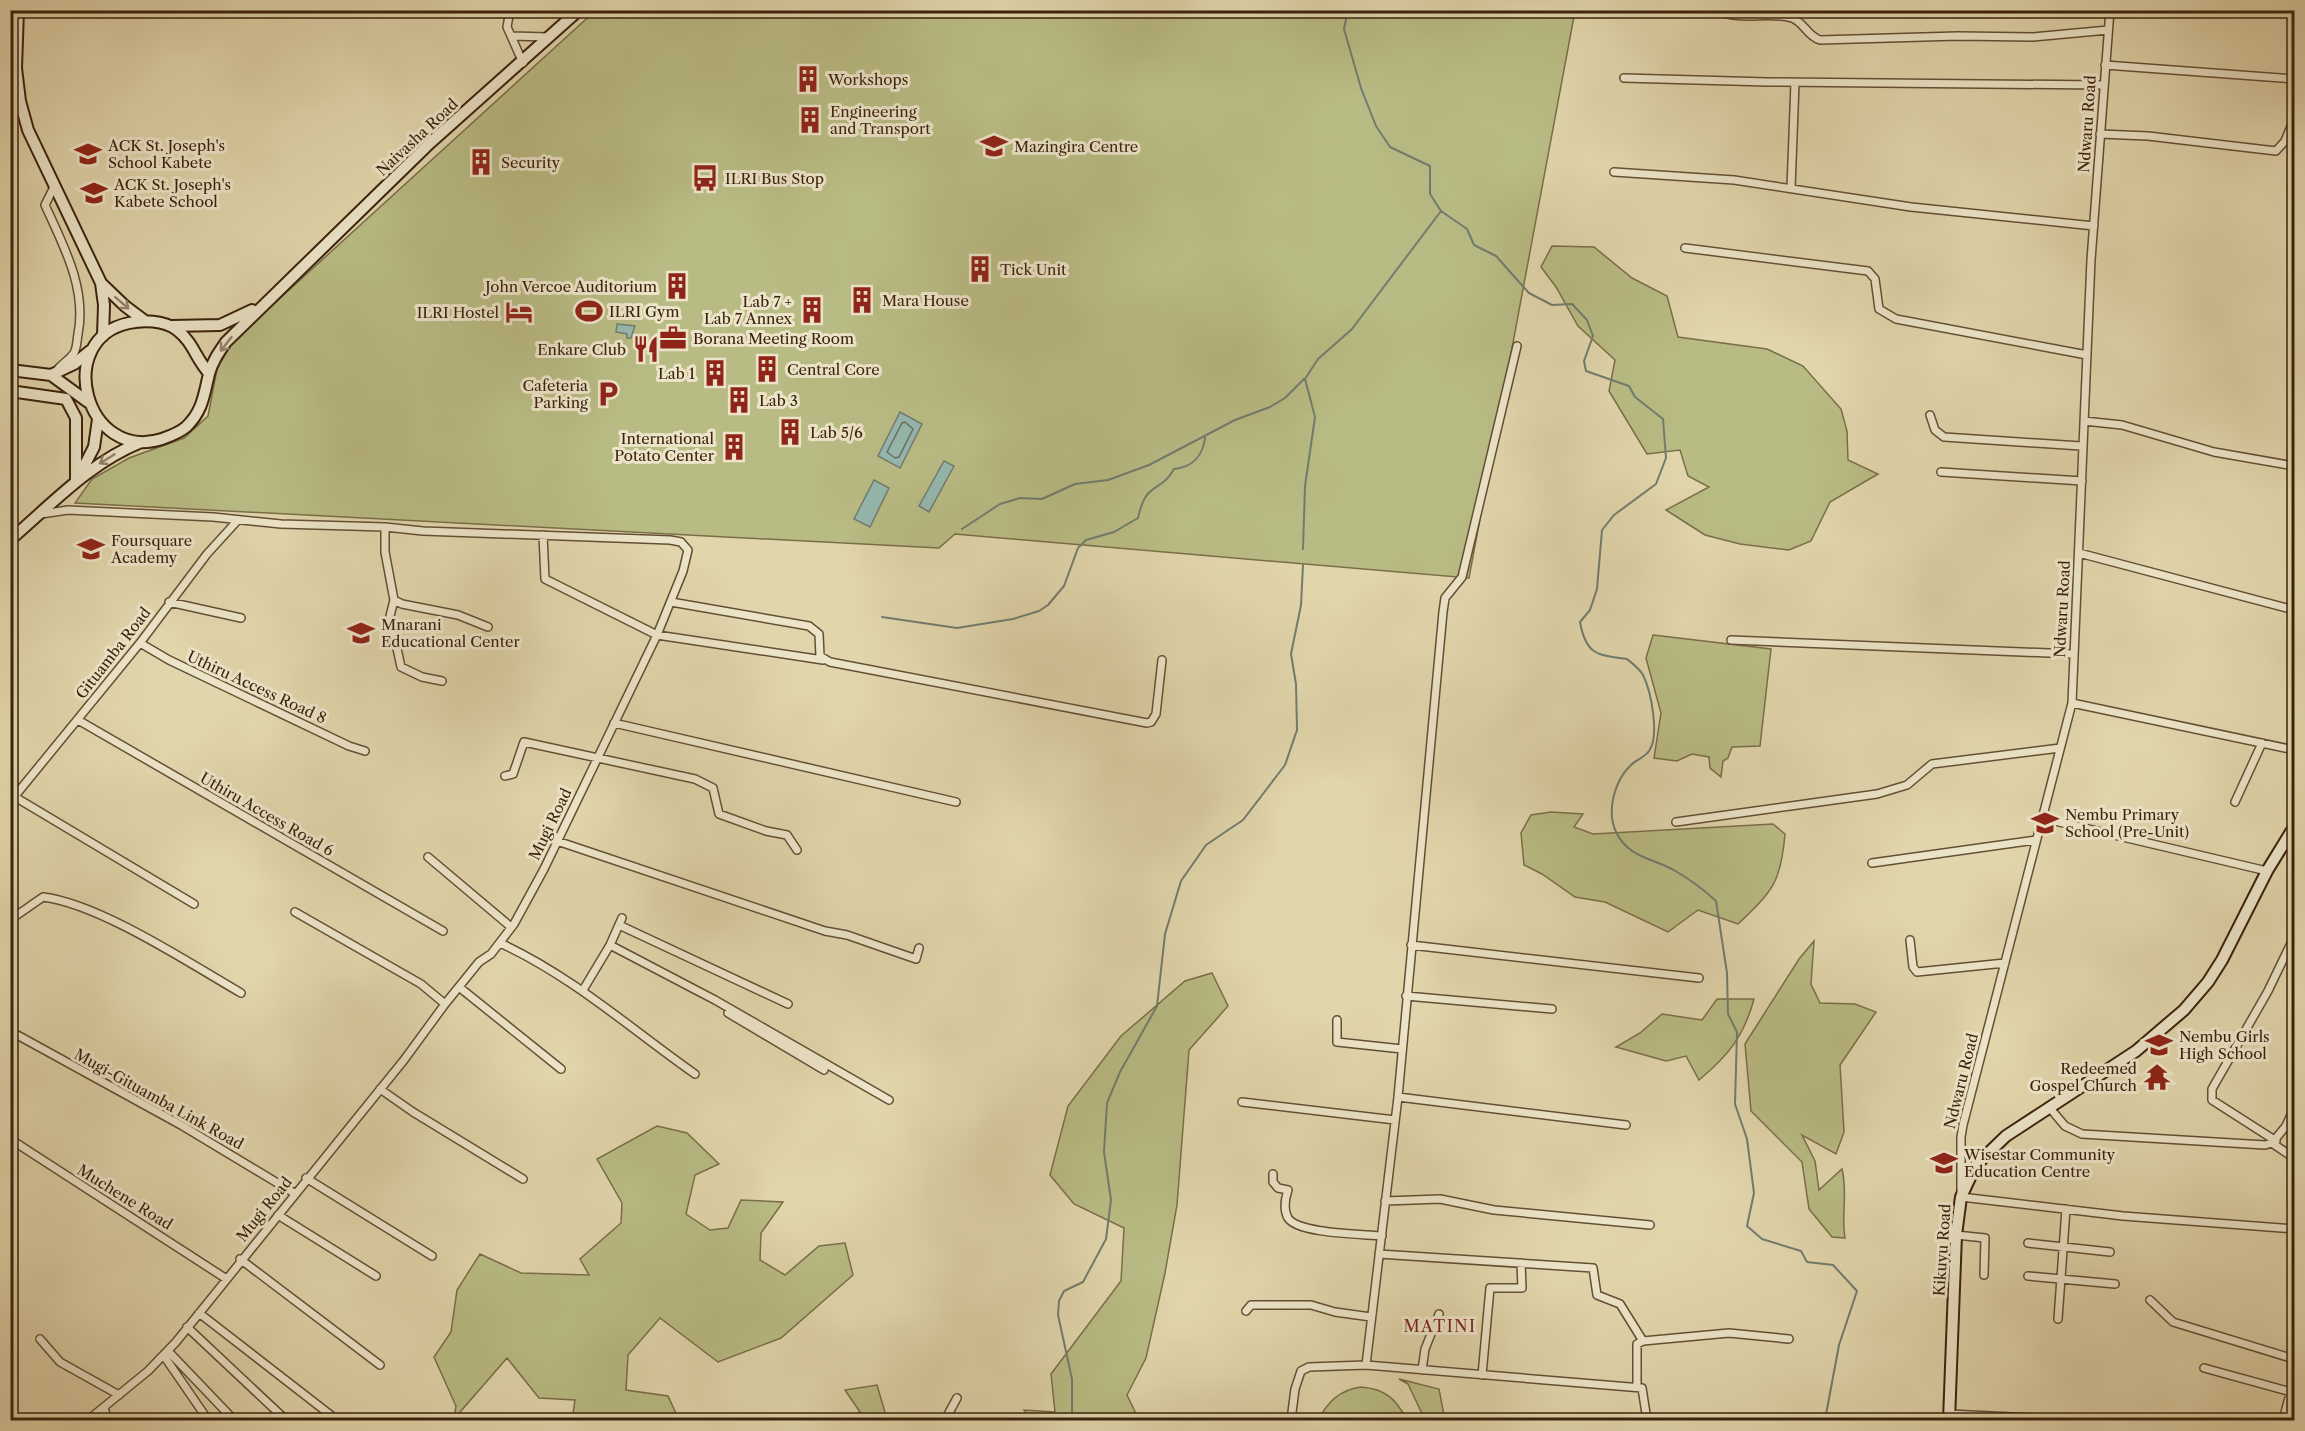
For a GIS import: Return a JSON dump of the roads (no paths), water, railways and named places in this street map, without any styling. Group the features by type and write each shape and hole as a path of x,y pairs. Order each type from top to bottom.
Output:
{"main road":[{"path":"18,10 14,34 20,101 28,130 101,283 104,305 103,336"},
{"name":"Naivasha Road","path":"209,373 226,342 279,290 430,143 523,63 579,10"},
{"path":"101,283 145,321"},
{"name":"Naivasha Road","path":"172,326 220,325 235,320 279,290"},
{"path":"10,540 74,483 102,462 141,442 173,435 186,427 205,400 209,373 190,341 172,326 145,321 125,324 103,336 74,364 51,375"},
{"path":"90,351 86,369 86,394 98,419 119,436 141,442"},
{"path":"10,370 51,375 89,402"},
{"path":"10,391 66,399 76,418 74,483"},
{"path":"74,483 94,447 98,419"},
{"name":"Kikuyu Road","path":"1949,1417 1956,1235 1961,1197 1981,1160 2006,1136 2136,1052 2184,1010 2208,982 2222,960 2267,871 2295,827"}],"street":[{"path":"510,10 507,27 523,63"},
{"path":"1717,10 1727,15 1790,17 1800,21 1812,38 1820,40 1958,36 2034,37 2108,30"},
{"name":"Ndwaru Road","path":"1961,1197 1961,1137 2072,703 2072,654 2079,553 2082,446 2094,226 2102,85 2110,10"},
{"path":"512,36 552,37"},
{"path":"2105,65 2295,79"},
{"path":"1624,78 2102,85"},
{"path":"1791,188 1795,82"},
{"path":"2100,134 2148,136 2276,151 2285,141 2295,118"},
{"path":"1614,172 1734,180 1900,206 2094,226"},
{"path":"51,375 74,352 79,330 75,279 45,205 54,187"},
{"path":"1685,248 1868,271 1875,279 1879,309 1896,319 2087,355"},
{"path":"1366,1365 1398,1097 1445,598 1462,577 1517,346"},
{"path":"1930,415 1935,430 1944,437 2082,446"},
{"path":"2084,421 2122,425 2214,452 2295,466"},
{"path":"1941,472 2082,481"},
{"name":"Mugi Road","path":"40,514 68,510 385,526 423,531 681,542 688,550 671,602 657,635 557,841 501,943 479,962 380,1089 166,1353 88,1420"},
{"name":"Gituamba Road","path":"13,799 140,644 169,602 238,520"},
{"path":"385,526 386,552 394,600 390,616 401,667 422,677 442,681"},
{"path":"543,535 543,577 657,635 823,660 1147,723 1151,723 1156,714 1162,660"},
{"path":"2079,553 2295,610"},
{"path":"394,600 402,604 458,615 488,627"},
{"path":"169,602 241,618"},
{"path":"671,602 809,626 819,634 819,651 823,660"},
{"path":"1731,640 2072,654"},
{"name":"Uthiru Access Road 8","path":"140,644 190,671 364,751"},
{"path":"2072,703 2295,750"},
{"name":"Uthiru Access Road 6","path":"78,720 443,931"},
{"path":"614,723 956,801"},
{"path":"505,776 513,774 524,742 710,784 715,791 719,814 766,831 787,835 797,850"},
{"path":"2235,802 2262,743"},
{"path":"1676,822 1877,794 1906,785 1932,764 2060,748"},
{"path":"13,799 194,904"},
{"path":"2042,818 2267,871"},
{"path":"1872,863 2036,840"},
{"path":"557,841 825,932 847,934 916,959 919,948"},
{"path":"428,857 511,927"},
{"path":"10,920 43,897 56,899 124,928 241,993"},
{"path":"295,912 421,984 445,1004"},
{"path":"583,990 610,945 621,921 788,1004"},
{"path":"2295,937 2268,991 2212,1089 2212,1100 2295,1158"},
{"path":"1910,940 1913,967 1917,972 2005,963"},
{"path":"501,943 557,972 632,1030 695,1074"},
{"path":"610,945 889,1100"},
{"path":"1411,945 1699,978"},
{"path":"459,987 561,1069"},
{"path":"704,996 824,1070"},
{"path":"1406,996 1552,1009"},
{"path":"1337,1020 1337,1041 1402,1049"},
{"name":"Mugi-Gituamba Link Road","path":"10,1031 181,1125 294,1193"},
{"path":"380,1089 413,1112 523,1179"},
{"path":"1398,1097 1626,1125"},
{"path":"1242,1102 1395,1120"},
{"path":"2049,1107 2065,1126 2082,1134 2212,1143 2274,1142"},
{"path":"2274,1142 2295,1108"},
{"name":"Muchene Road","path":"10,1139 225,1278"},
{"path":"1273,1174 1273,1182 1278,1188 1288,1190 1284,1202 1289,1218 1294,1222 1311,1229 1382,1236"},
{"path":"306,1178 432,1256"},
{"path":"1961,1197 2066,1209 2295,1229"},
{"path":"1385,1201 1440,1199 1494,1210 1650,1225"},
{"path":"2058,1319 2066,1209"},
{"path":"278,1215 376,1276"},
{"path":"1956,1235 1985,1238 1984,1275"},
{"path":"2028,1243 2110,1251"},
{"path":"1379,1254 1593,1268 1597,1295 1620,1304 1643,1341"},
{"path":"240,1259 380,1365"},
{"path":"1482,1375 1490,1288 1522,1288 1521,1263"},
{"path":"2028,1276 2115,1284"},
{"path":"2150,1300 2173,1322 2295,1359"},
{"path":"1246,1311 1251,1305 1311,1305 1335,1312 1371,1317"},
{"path":"199,1313 337,1420"},
{"path":"1422,1370 1425,1349 1439,1314"},
{"path":"187,1327 286,1420"},
{"path":"1637,1387 1636,1351 1637,1344 1643,1341 1720,1333 1789,1339"},
{"path":"40,1339 60,1362 119,1395"},
{"path":"166,1353 208,1420"},
{"path":"166,1353 234,1420"},
{"path":"1291,1420 1295,1389 1301,1371 1309,1367 1366,1365 1644,1388 1647,1419 1671,1420"},
{"path":"2204,1368 2291,1392"},
{"path":"2283,1420 2295,1379"},
{"path":"945,1420 957,1398"},
{"path":"104,1408 108,1420"},
{"path":"1949,1417 2074,1420"}],"water":[{"path":"617,324 635,326 631,338 627,338 627,334 616,332"},
{"path":"900,412 922,424 900,468 878,456"},
{"path":"944,461 954,466 929,512 919,506"},
{"path":"874,480 889,488 870,527 854,519"}],"waterway":[{"path":"1348,10 1344,29 1361,88 1376,126 1390,147 1430,166 1430,194 1441,211 1467,229 1474,245 1496,256 1529,293 1552,305 1572,304 1587,320 1593,336 1584,361 1586,371 1629,386 1635,397 1663,419 1666,458 1656,484 1614,515 1602,530 1597,589 1590,610 1580,622 1586,641 1594,651 1627,659 1640,671 1646,682 1651,702 1654,725 1652,744 1649,751 1633,763 1620,779 1612,805 1616,832 1633,852 1678,872 1716,901 1727,973 1728,1014 1737,1032 1735,1104 1747,1139 1754,1193 1747,1226 1762,1239 1801,1251 1807,1262 1833,1265 1857,1291 1839,1345 1825,1420"},
{"path":"1303,549 1305,486 1315,417 1305,379 1318,359 1352,329 1441,211"},
{"path":"962,529 1000,504 1020,498 1042,499 1075,484 1108,480 1149,465 1235,420 1270,407 1285,398 1304,379"},
{"path":"882,617 957,628 1013,619 1039,611 1048,605 1064,586 1078,548 1086,540 1114,532 1138,518 1141,506 1149,492 1164,482 1174,469 1192,463 1202,450 1205,438"},
{"path":"1072,1420 1072,1379 1058,1315 1059,1301 1064,1291 1083,1282 1106,1239 1111,1200 1104,1152 1107,1103 1120,1072 1157,1006 1165,934 1181,881 1206,845 1243,820 1285,765 1297,730 1296,684 1291,654 1301,605 1303,565"}],"place":[{"name":"Workshops","path":"808,79"},
{"name":"Engineering and Transport","path":"810,120"},
{"name":"Mazingira Centre","path":"994,146"},
{"name":"ACK St. Joseph's School Kabete","path":"88,154"},
{"name":"Security","path":"481,162"},
{"name":"ILRI Bus Stop","path":"705,178"},
{"name":"ACK St. Joseph's Kabete School","path":"94,193"},
{"name":"Tick Unit","path":"980,269"},
{"name":"John Vercoe Auditorium","path":"677,286"},
{"name":"Mara House","path":"862,300"},
{"name":"Lab 7 + Lab 7 Annex","path":"812,310"},
{"name":"ILRI Gym","path":"589,311"},
{"name":"ILRI Hostel","path":"519,312"},
{"name":"Borana Meeting Room","path":"673,338"},
{"name":"Enkare Club","path":"646,349"},
{"name":"Central Core","path":"767,369"},
{"name":"Lab 1","path":"715,373"},
{"name":"Cafeteria Parking","path":"608,394"},
{"name":"Lab 3","path":"739,400"},
{"name":"Lab 5/6","path":"790,432"},
{"name":"International Potato Center","path":"734,447"},
{"name":"Foursquare Academy","path":"91,549"},
{"name":"Mnarani Educational Center","path":"361,633"},
{"name":"Nembu Primary School (Pre-Unit)","path":"2045,823"},
{"name":"Nembu Girls High School","path":"2159,1045"},
{"name":"Redeemed Gospel Church","path":"2157,1077"},
{"name":"Wisestar Community Education Centre","path":"1944,1163"}],"district":[{"name":"MATINI","path":"1440,1326"}]}
